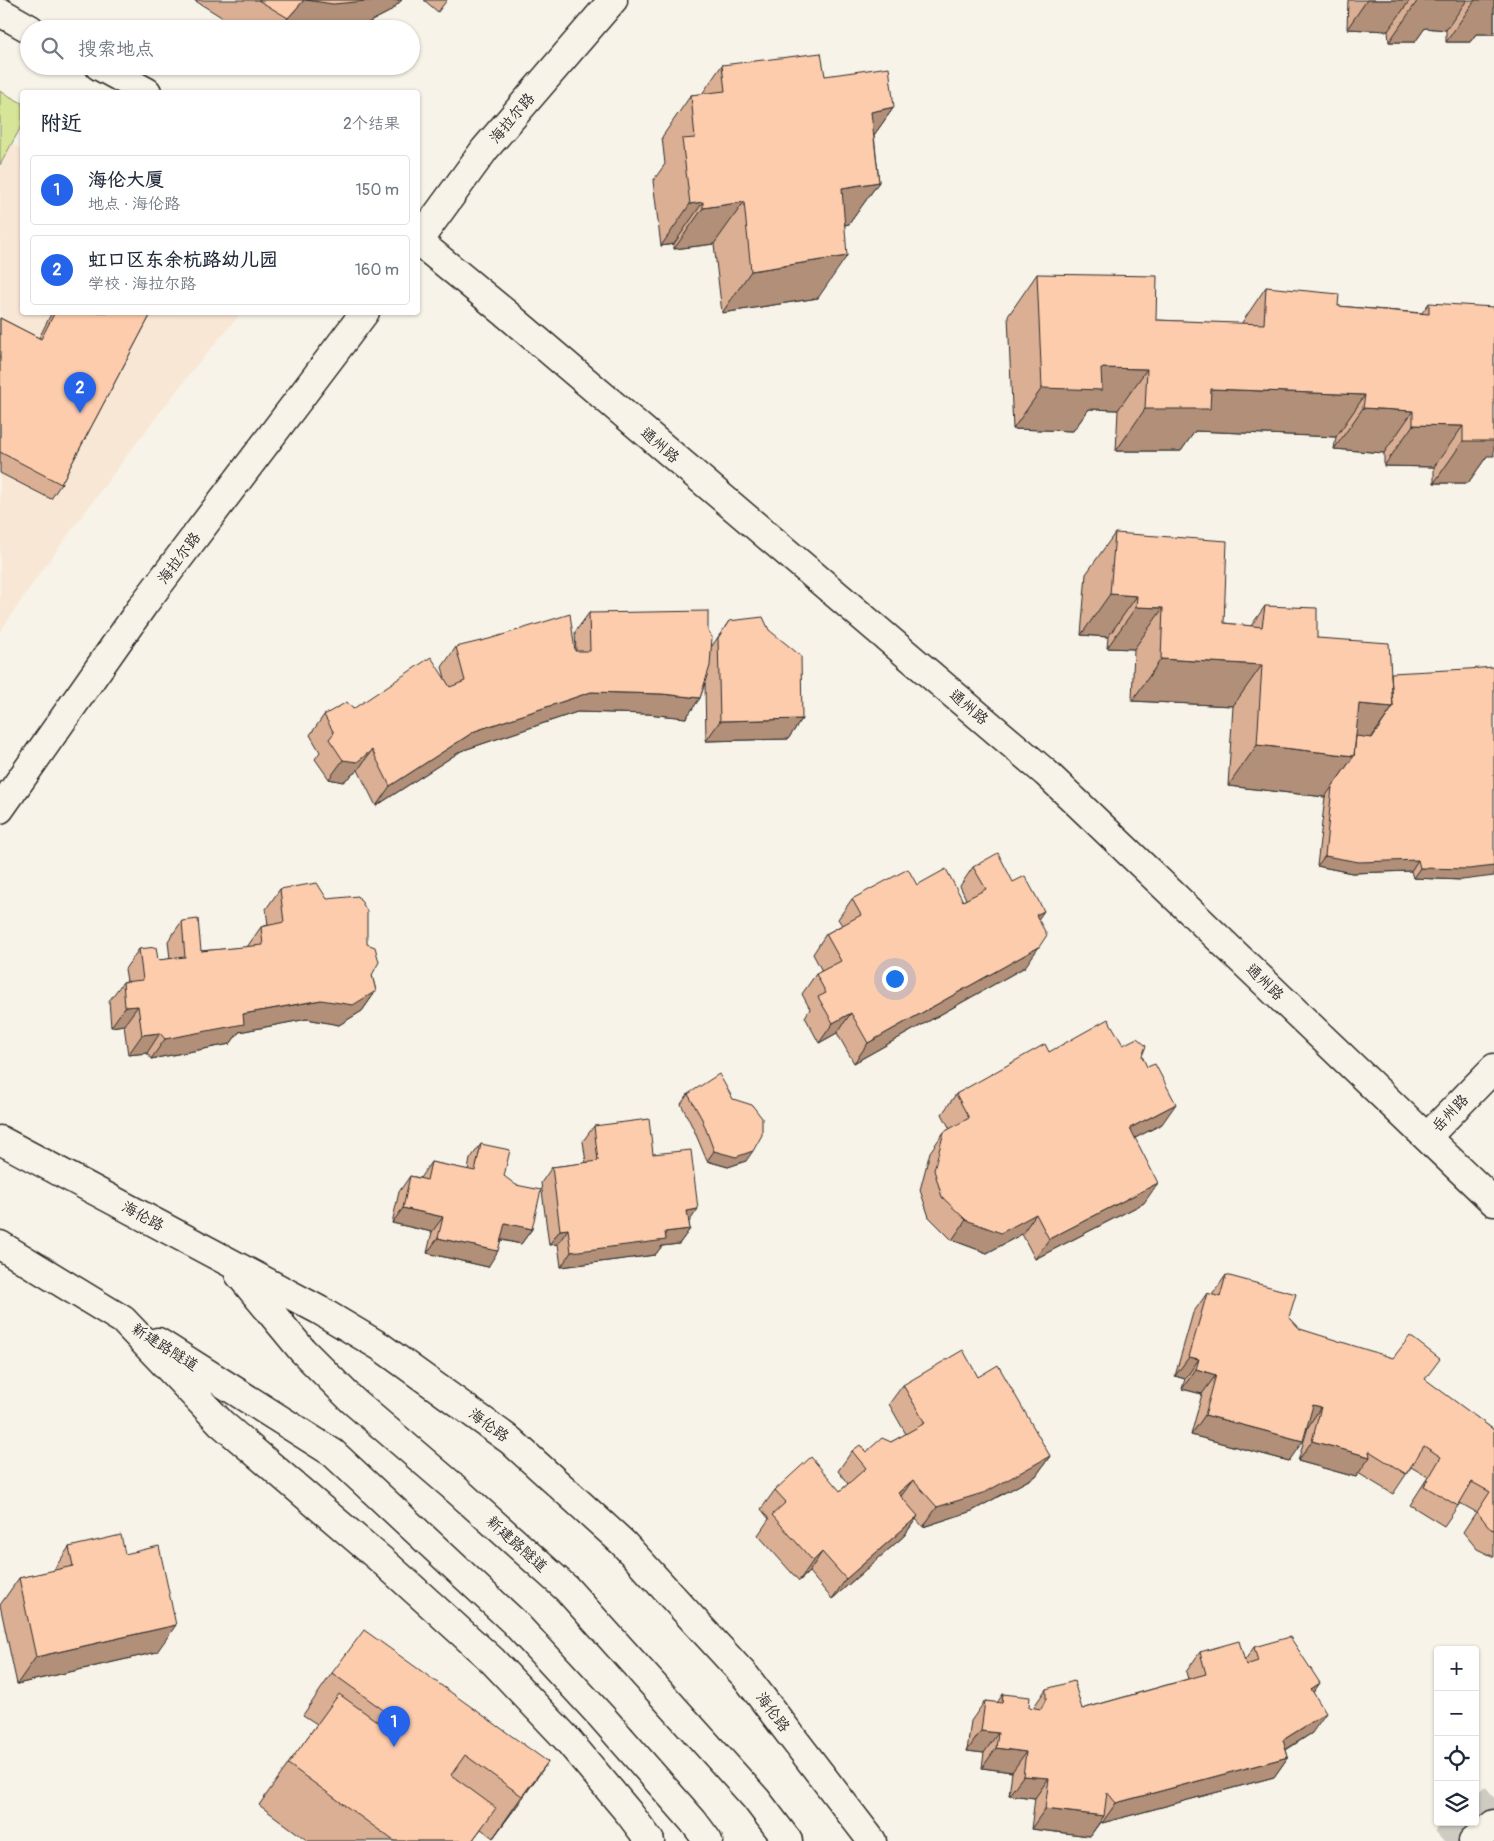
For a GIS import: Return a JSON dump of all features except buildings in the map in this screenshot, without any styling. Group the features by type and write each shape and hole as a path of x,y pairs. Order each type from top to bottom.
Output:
{"main road":[{"name":"海拉尔路","path":"420,238 485,149 613,0"},
{"path":"0,12 20,23"},
{"path":"116,75 143,90"},
{"name":"通州路","path":"420,243 509,316 1046,773 1494,1202"},
{"name":"海拉尔路","path":"0,809 144,604 362,315"},
{"name":"岳州路","path":"1427,1137 1494,1068"},
{"name":"海伦路","path":"0,1140 319,1310 381,1347 518,1448 622,1543 746,1677 872,1841"},
{"path":"0,1245 123,1320 221,1423 386,1564 492,1660 566,1738 650,1841"},
{"name":"新建路隧道","path":"230,1263 302,1350 352,1400 450,1484 567,1589 756,1800 788,1841"},
{"name":"新建路隧道","path":"123,1320 333,1452 514,1622 602,1717 693,1821 708,1841"},
{"path":"1473,1841 1494,1824"}],"shaded area":[{"path":"12,144 20,149 20,315 238,315 128,454 35,580 0,632 0,165"}],"green space":[{"path":"0,91 20,102 20,129 0,165"}],"tunnel":[{"path":"1479,1810 1494,1797"},
{"path":"1444,1841 1461,1826"}],"place":[{"name":"虹口区东余杭路幼儿园","path":"80,413"},
{"name":"海伦大厦","path":"394,1747"}]}
